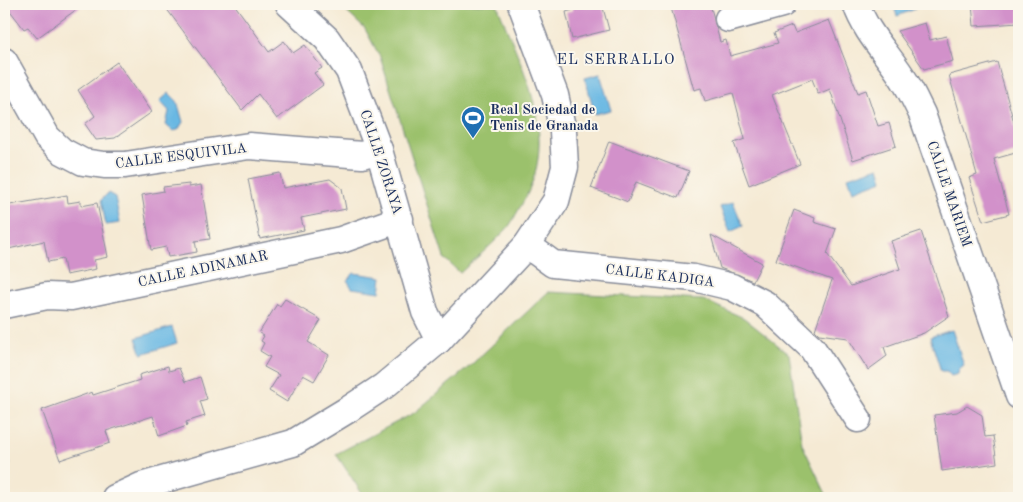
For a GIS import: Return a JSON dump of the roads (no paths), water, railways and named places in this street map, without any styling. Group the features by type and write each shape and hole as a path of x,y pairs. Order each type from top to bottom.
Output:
{"street":[{"name":"CALLE ZORAYA","path":"288,4 327,39 350,71 379,150 425,312 439,340"},
{"path":"115,498 141,486 293,443 384,386 439,340 527,245 556,201 565,166 563,131 555,95 521,4"},
{"path":"728,19 782,4"},
{"name":"CALLE MARIEM","path":"856,4 859,15 886,57 906,82 922,114 1019,396"},
{"name":"CALLE ESQUIVILA","path":"4,61 47,137 62,151 83,162 125,165 249,146 362,155 379,150"},
{"name":"CALLE ADINAMAR","path":"4,305 47,296 71,296 341,240 400,219"},
{"name":"CALLE KADIGA","path":"527,245 553,264 694,278 732,287 765,304 812,348 858,419"}],"water":[{"path":"893,4 913,4 915,9 897,16"},
{"path":"600,74 611,110 595,114 585,78"},
{"path":"169,93 177,101 183,122 178,130 173,131 166,125 169,111 160,101"},
{"path":"879,167 883,180 853,191 848,177"},
{"path":"108,193 115,197 120,223 106,225 101,200"},
{"path":"733,202 743,226 730,232 720,207"},
{"path":"354,273 382,277 380,292 352,288 347,280"},
{"path":"172,327 177,343 142,354 136,338"},
{"path":"952,330 964,365 959,369 958,374 951,376 947,371 941,371 930,337"},
{"path":"4,441 10,464 4,480"}],"place":[{"name":"Real Sociedad de Tenis de Granada","path":"473,139"}],"district":[{"name":"EL SERRALLO","path":"616,60"}]}
